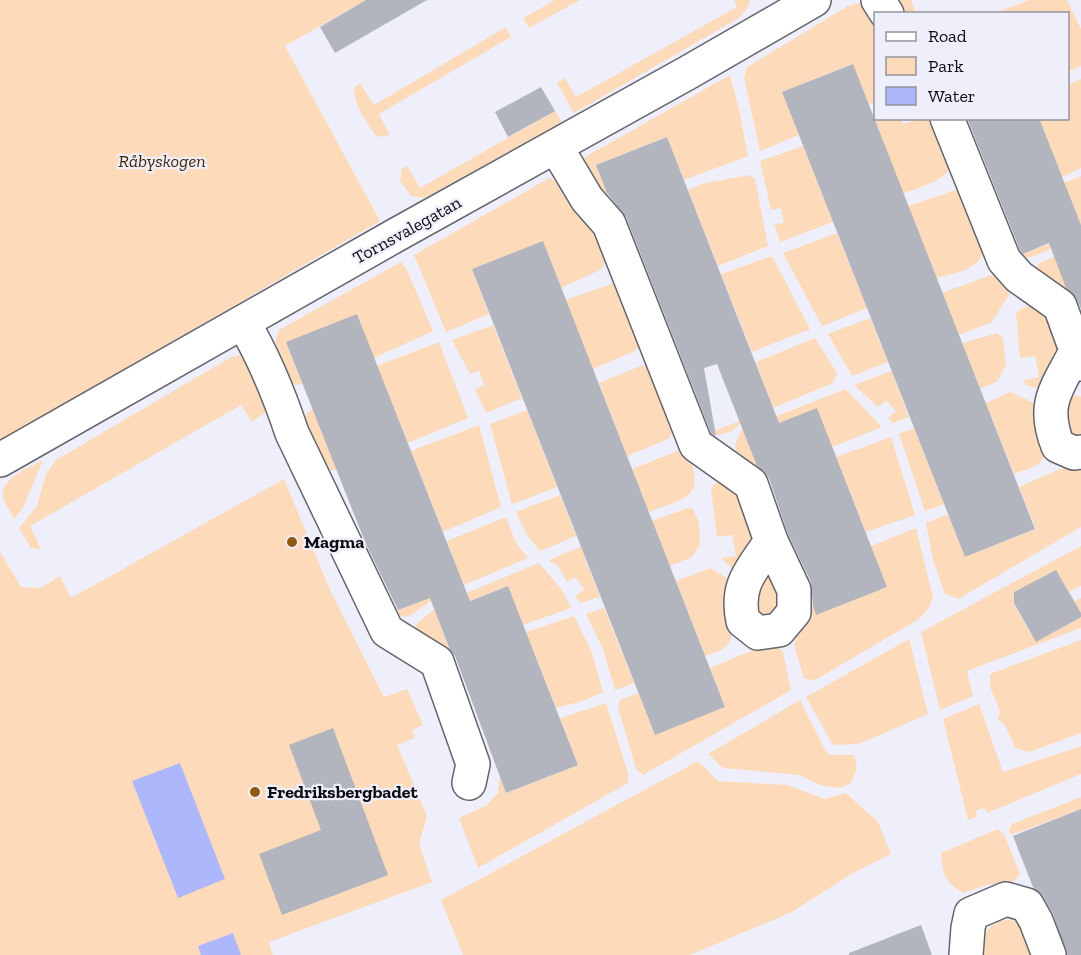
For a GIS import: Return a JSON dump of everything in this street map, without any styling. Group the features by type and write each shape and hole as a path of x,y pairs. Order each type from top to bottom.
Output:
{"street":[{"name":"Tornsvalegatan","path":"0,460 814,0"},
{"path":"948,120 1004,260 1019,277 1060,306 1079,358 1053,398 1050,408 1051,429 1058,446 1074,453 1081,452"},
{"path":"556,147 587,199 609,224 696,445 751,484 771,541"},
{"path":"243,322 254,340 281,399 292,432 387,631 437,662 473,764 469,783"},
{"path":"966,955 971,914 1006,899 1027,905 1049,955"}],"green space":[{"name":"Råbyskogen","path":"0,0 366,0 285,46 380,221 0,441"},
{"path":"555,0 580,0 529,28 523,18"},
{"path":"734,0 750,0 748,7 739,18 574,113 557,83 565,78 576,97 737,7"},
{"path":"894,0 911,0 916,12 902,12"},
{"path":"1029,0 1067,0 1081,29 1081,66 1069,72 1069,12 997,12"},
{"path":"858,3 868,8 874,17 874,102 869,105 852,64 782,92 799,135 760,151 744,78 747,67 848,6"},
{"path":"506,27 511,37 379,114 390,135 378,137 374,133 355,98 355,87 360,83 374,105"},
{"path":"730,75 748,156 684,180 667,137 596,165 612,206 581,170 585,157"},
{"path":"1081,79 1081,168 1062,177 1039,120 1069,120 1069,85"},
{"path":"555,111 562,122 425,198 411,196 400,181 402,168 407,166 420,188"},
{"path":"875,120 901,120 903,124 917,120 936,120 950,153 952,162 950,168 933,182 903,194"},
{"path":"803,146 833,222 780,242 774,224 784,223 781,208 771,210 760,161"},
{"path":"749,175 755,179 768,246 718,266 688,190 701,184"},
{"path":"1081,176 1081,225 1064,183"},
{"path":"549,178 560,184 606,250 604,266 561,288 543,242 472,269 489,314 446,332 414,255"},
{"path":"956,190 967,199 971,207 984,241 983,254 979,261 966,269 936,278 908,206"},
{"path":"1081,231 1081,236 1032,257 1018,256"},
{"path":"837,233 867,308 822,326 783,253"},
{"path":"1081,244 1056,260 1070,296 1035,279 1038,264"},
{"path":"772,256 810,329 752,352 721,274"},
{"path":"401,262 406,268 433,331 374,358 303,384 297,385 289,382 275,342 279,330"},
{"path":"991,275 1006,282 1010,293 992,322 959,335 942,293"},
{"path":"618,283 640,345 635,351 593,369 565,300"},
{"path":"1033,306 1044,311 1062,346 1041,390 1025,385 1024,380 1039,377 1035,356 1020,358 1016,313 1022,308"},
{"path":"870,318 888,362 852,376 828,334"},
{"path":"493,325 522,398 486,413 475,389 484,385 479,371 470,374 452,340"},
{"path":"997,333 1003,338 1006,364 998,381 980,389 965,350 952,346"},
{"path":"815,338 837,373 833,383 773,408 756,362"},
{"path":"439,342 468,418 408,443 377,366"},
{"path":"247,355 265,395 267,411 252,422 241,405 30,526 41,549 31,548 19,528 37,506 46,474 56,460 233,356"},
{"path":"643,365 651,366 675,428 668,439 627,456 599,383"},
{"path":"904,366 907,373 894,378 909,417 893,423 888,418 896,411 886,400 878,407 854,385"},
{"path":"845,389 882,427 832,447 746,436 760,473 737,455 735,444 742,430"},
{"path":"1010,392 1039,405 1046,445 1042,460 1037,465 1014,474 986,403"},
{"path":"1078,395 1081,397 1081,436 1076,437 1068,433 1063,406 1069,397"},
{"path":"313,409 337,470 329,470 322,464 304,419"},
{"path":"771,409 744,420 732,431 719,435 709,433"},
{"path":"527,410 557,487 512,504 490,424"},
{"path":"479,425 501,507 443,532 411,451"},
{"path":"914,428 944,504 925,511 899,434"},
{"path":"891,437 915,515 866,532 836,457"},
{"path":"680,450 690,455 694,470 692,491 676,502 649,512 632,469"},
{"path":"43,460 23,508 14,519 3,497 3,490 17,474"},
{"path":"1081,468 1081,527 958,599 945,594 933,560 926,523 948,514 965,557 1036,529 1019,487 1060,469"},
{"path":"284,479 331,592 384,697 407,689 423,725 412,730 415,738 397,745 427,816 419,844 432,882 269,942 273,955 0,955 0,552 21,587 40,588 60,576 71,598"},
{"path":"725,480 737,484 752,524 752,545 738,574 721,558 736,556 732,535 717,537 711,491 714,484"},
{"path":"560,495 576,536 540,551 527,535 516,512"},
{"path":"688,508 693,509 699,523 700,545 692,557 670,566 643,524"},
{"path":"506,517 516,543 528,558 438,596 411,615 404,617 393,614 371,574 377,571 393,612 463,585 447,541"},
{"path":"916,528 933,597 929,608 919,619 815,680 804,679 794,645 808,617 811,601 816,614 887,587 871,546"},
{"path":"591,542 594,552 584,556 600,597 580,603 575,596 584,590 576,577 567,582 559,567 549,560"},
{"path":"1081,546 1081,586 1069,592 1059,575 1050,573 1015,592 1014,603 1032,636 1042,638 1079,610 1074,601 1081,598 1081,628 967,671 973,696 940,710 921,632"},
{"path":"539,563 562,590 571,608 523,625 508,586 436,614 450,651 430,642 415,625 442,603"},
{"path":"710,568 734,582 735,626 724,648 705,656 676,581"},
{"path":"769,574 784,598 778,613 765,617 755,610 761,579"},
{"path":"604,608 634,683 615,690 603,649 586,614"},
{"path":"574,616 592,653 603,692 583,701 556,708 526,632"},
{"path":"909,639 928,714 859,744 833,745 806,697"},
{"path":"1081,640 1081,733 1029,752 1015,748 1005,725 998,720 1000,711 990,687 990,674"},
{"path":"765,645 777,646 783,652 791,690 643,775 636,769 618,707 620,700 638,693 655,734 725,707 710,668"},
{"path":"800,700 825,750 830,755 854,755 857,768 851,783 840,788 823,786 799,775 723,768 708,754"},
{"path":"606,703 628,773 628,783 478,868 459,818 487,805 498,793 500,777 507,793 578,765 560,718"},
{"path":"979,704 1003,772 1081,746 1081,774 987,813 984,808 976,811 977,817 968,820 943,719"},
{"path":"698,761 718,781 787,785 825,799 846,793 878,822 891,854 848,876 792,912 690,955 463,955 441,900"},
{"path":"1081,797 1081,809 1011,835 1009,829 1012,824"},
{"path":"998,829 1004,834 1020,874 1014,881 987,885 963,893 948,881 941,853"},
{"path":"1007,920 1018,921 1042,955 979,955 982,942 990,927"}],"water":[{"path":"180,763 225,879 178,898 132,781"},
{"path":"233,933 241,955 201,955 198,946"}],"building":[{"path":"366,0 427,0 335,53 320,27"},
{"path":"853,64 1035,529 965,557 782,92"},
{"path":"541,87 555,111 508,137 495,112"},
{"path":"968,120 1040,120 1081,225 1081,309 1077,299 1066,288 1049,243 1023,254"},
{"path":"667,137 779,423 817,408 887,587 816,615 811,582 788,534 769,478 757,466 717,364 704,368 716,436 711,433 626,217 607,193 596,165"},
{"path":"543,241 725,707 655,735 472,269"},
{"path":"357,314 470,601 508,586 578,765 506,793 455,656 450,650 430,598 398,610 365,542 286,342"},
{"path":"1056,570 1081,613 1081,617 1036,642 1014,603 1014,592"},
{"path":"333,728 388,875 282,915 259,854 321,830 289,745"},
{"path":"1081,809 1081,955 1067,955 1053,914 1043,896 1033,887 1013,836"},
{"path":"921,925 932,955 849,955 849,953"}],"place":[{"name":"Magma","path":"292,542"},
{"name":"Fredriksbergbadet","path":"255,792"}]}
